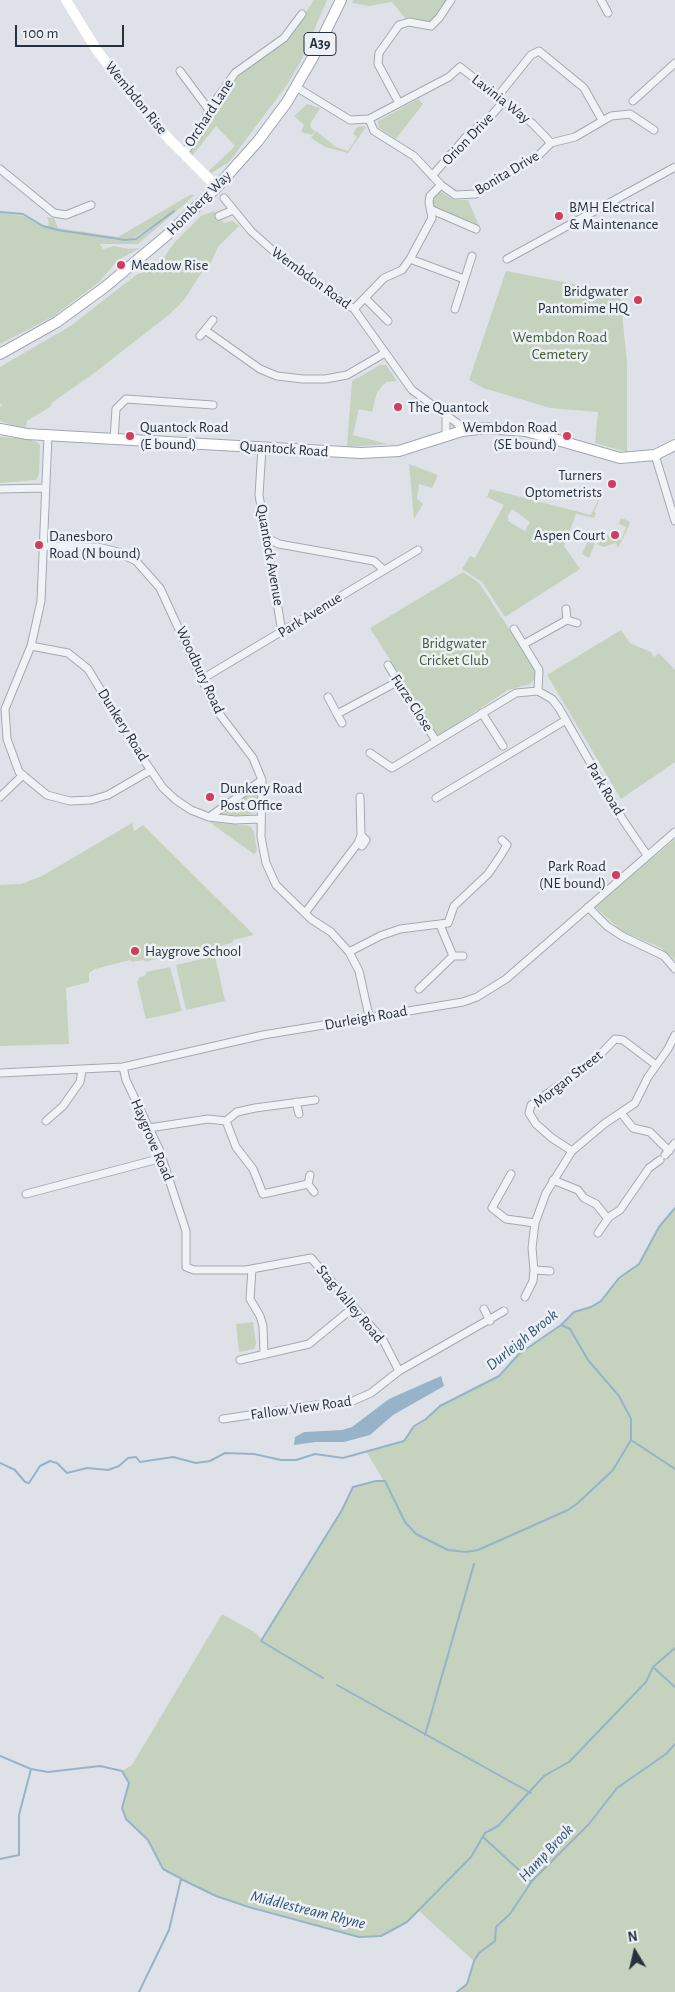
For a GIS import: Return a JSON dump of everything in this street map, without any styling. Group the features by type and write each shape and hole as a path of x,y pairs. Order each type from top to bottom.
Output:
{"main road":[{"name":"Wembdon Rise","path":"66,0 113,71 183,154 217,187"},
{"name":"Homberg Way","path":"1,353 57,322 105,287 166,236 217,187 268,128 296,87 341,0"},
{"path":"446,435 486,428 513,429 549,436 620,458 655,455 675,445"},
{"name":"Quantock Road","path":"0,429 114,439 341,453 385,453 414,447 446,435"}],"street":[{"path":"399,104 378,64 379,53 399,25 409,22 431,26 451,0"},
{"path":"600,0 608,13"},
{"name":"Orchard Lane","path":"183,154 203,128 209,110 235,73 284,38 302,14"},
{"path":"498,96 531,55 539,51 584,88 602,120"},
{"path":"633,101 675,63"},
{"name":"Lavinia Way","path":"369,119 449,77 460,67 542,131 550,143"},
{"path":"180,72 209,110"},
{"path":"296,87 350,120 369,119"},
{"name":"Orion Drive","path":"432,176 462,141 504,101"},
{"name":"Bonita Drive","path":"369,119 374,131 414,156 441,185 455,195 476,194 536,158 550,143 575,136 602,120 618,114 630,114 654,130"},
{"path":"507,259 675,167"},
{"path":"0,169 54,213 66,215 91,205"},
{"path":"354,309 384,278 402,270 410,259 432,218 429,202 430,196 441,185"},
{"name":"Wembdon Road","path":"224,198 251,232 280,257 354,309 412,390 457,423 462,431"},
{"path":"219,216 233,210"},
{"path":"432,210 476,229"},
{"path":"454,309 472,256"},
{"path":"410,259 464,279"},
{"path":"365,298 388,321"},
{"path":"200,336 214,320"},
{"path":"205,330 260,369 290,378 314,380 337,378 360,369 385,353"},
{"path":"114,439 116,409 126,398 213,405"},
{"path":"446,415 446,435"},
{"path":"48,434 41,601 31,646 5,709 7,739 19,772 47,795 70,801 91,800 108,794 151,770"},
{"name":"Quantock Avenue","path":"262,448 259,495 265,537 280,608 282,632"},
{"path":"655,455 675,521"},
{"path":"0,490 45,488"},
{"path":"265,537 279,544 374,561 384,570"},
{"name":"Woodbury Road","path":"44,546 98,547 118,552 136,561 160,588 221,716 253,758 262,780 260,819 266,863 276,885 306,913 331,932 349,952 359,971 369,1016"},
{"name":"Park Avenue","path":"202,679 418,550"},
{"path":"566,609 567,620"},
{"path":"524,644 567,620 576,623"},
{"path":"514,629 539,670 538,691"},
{"name":"Dunkery Road","path":"31,646 68,653 88,669 163,788 176,800 191,810 209,817 235,820 260,819"},
{"name":"Furze Close","path":"388,666 436,741"},
{"path":"337,714 397,682"},
{"name":"Furze Close","path":"370,753 392,768 516,693 538,691"},
{"name":"Park Road","path":"538,691 552,699 566,720 623,820 647,855"},
{"path":"328,697 342,723"},
{"path":"482,714 493,739 502,746"},
{"path":"436,798 566,720"},
{"path":"0,797 23,775"},
{"path":"209,817 262,780"},
{"path":"306,913 361,835 361,797"},
{"name":"Durleigh Road","path":"0,1073 123,1067 263,1035 369,1016 449,1005 477,997 511,974 675,832"},
{"path":"361,835 366,840 362,846"},
{"path":"349,952 380,936 400,929 448,923 454,906 488,874 507,845 502,840"},
{"path":"588,907 607,926 622,936 664,956 675,969"},
{"path":"440,925 453,956"},
{"path":"419,990 453,956 463,956"},
{"path":"526,1297 533,1281 534,1270 531,1256 534,1223 542,1201 572,1151 638,1099 656,1064 668,1049 675,1035"},
{"name":"Morgan Street","path":"572,1151 557,1142 536,1124 529,1113 531,1105 595,1060 615,1039 623,1040 656,1064"},
{"name":"Haygrove Road","path":"123,1067 126,1080 162,1158 181,1214 186,1230 186,1266"},
{"path":"46,1121 63,1106 80,1082 82,1070"},
{"path":"149,1128 208,1118 226,1121 238,1112 316,1100"},
{"path":"296,1102 299,1114"},
{"path":"621,1113 633,1128 650,1132 664,1155"},
{"path":"226,1121 236,1147 253,1169 265,1203"},
{"path":"598,1233 608,1219 620,1210 649,1168 675,1144"},
{"path":"26,1194 162,1158"},
{"path":"485,1215 492,1208 511,1174"},
{"path":"310,1175 308,1184 314,1192"},
{"path":"554,1180 578,1190 584,1198 596,1204 608,1219"},
{"path":"262,1194 308,1184"},
{"path":"492,1208 506,1220 534,1223"},
{"name":"Stag Valley Road","path":"186,1266 194,1270 252,1268 311,1258 383,1340 399,1371"},
{"path":"252,1268 250,1298 263,1326 264,1355"},
{"path":"534,1270 550,1271"},
{"path":"240,1360 309,1344 354,1307"},
{"path":"484,1309 490,1321"},
{"path":"399,1371 490,1321 504,1311"},
{"name":"Fallow View Road","path":"224,1419 316,1405 346,1404 372,1393 399,1371"}],"green space":[{"path":"314,0 327,0 300,63 287,85 229,162 211,173 209,171 235,146 216,126 192,156 188,152 204,131 211,111 231,81 253,61 288,40"},
{"path":"353,0 448,0 430,23 405,18 392,2 369,6 352,3"},
{"path":"418,99 423,104 396,139 379,128 378,121"},
{"path":"307,104 320,108 310,124 311,128 315,131 312,135 301,132 304,125 294,116"},
{"path":"357,127 366,127 348,153 325,147 311,138 316,131 336,147 348,151 357,137 353,134"},
{"path":"438,190 453,200 468,200 481,231 478,232 477,228 433,207 431,199"},
{"path":"190,195 195,195 138,244 100,244 103,249 114,246 129,249 140,248 118,260 99,282 54,316 0,344 0,213 24,216 40,225 59,230 130,241 142,236 174,211 134,238 124,240 48,227 47,217 54,218 58,228 118,237"},
{"path":"214,211 224,223 233,221 239,226 218,247 209,267 204,269 184,300 171,313 97,371 53,402 50,407 27,421 26,427 0,421 0,407 3,405 0,404 0,367 72,325 136,275 159,264 174,243 201,216"},
{"name":"Wembdon Road Cemetery","path":"506,271 620,293 627,362 627,452 595,443 598,412 550,408 483,388 469,380"},
{"path":"380,365 386,365 397,381 387,382 382,386 377,393 372,412 359,409 353,435 388,444 347,447 352,381"},
{"path":"0,437 27,439 35,441 40,445 39,474 36,480 0,483"},
{"path":"409,464 438,475 432,488 419,484 417,499 423,504 414,519"},
{"path":"490,489 591,515 604,489 594,512 596,513 594,518 576,514 564,546 580,569 505,617 482,582 462,569 470,556 475,558 504,505 487,497","holes":["512,509 530,522 525,531 508,521 509,518 507,517"]},
{"path":"621,518 629,521 630,524 618,548 616,543 604,547 597,544 598,541 596,540 589,558 582,554 593,530 621,540 626,527 619,524"},
{"name":"Bridgwater Cricket Club","path":"463,572 479,583 535,668 536,675 530,684 508,690 440,735 436,733 370,628"},
{"path":"621,630 630,643 651,652 654,657 659,653 675,670 675,762 621,799 547,675"},
{"path":"257,787 259,800 255,813 240,816 221,814 229,806"},
{"path":"209,822 250,826 254,832 257,851 254,854"},
{"path":"132,823 134,831 143,825 254,935 201,951 196,948 145,962 144,960 132,962 130,960 95,969 89,973 89,982 66,988 69,1044 0,1046 0,885 21,884 42,876"},
{"path":"675,839 675,960 659,947 622,931 594,906"},
{"path":"215,956 225,1001 186,1010 176,965"},
{"path":"170,967 182,1011 146,1019 137,982 140,977 146,975 146,972"},
{"path":"675,1208 675,1992 457,1992 467,1984 474,1961 419,1911 407,1922 381,1936 359,1937 216,1896 163,1869 148,1840 126,1819 122,1808 129,1783 122,1771 132,1765 222,1614 256,1633 262,1640 342,1510 353,1487 376,1481 384,1481 366,1451 404,1441 414,1426 426,1419 440,1406 499,1376 519,1354 561,1325 574,1312 591,1307 601,1301 619,1278 640,1264 659,1227"},
{"path":"253,1322 256,1344 254,1349 239,1352 236,1324"}],"water":[{"path":"441,1376 444,1386 393,1415 370,1435 344,1442 316,1442 294,1445 295,1437 304,1432 342,1430 352,1427 389,1399"}],"waterway":[{"path":"0,212 23,214 43,226 58,230 125,240 136,239 174,211"},
{"name":"Durleigh Brook","path":"0,1463 15,1470 25,1482 29,1483 40,1466 50,1461 57,1463 67,1473 87,1468 108,1470 119,1466 128,1458 136,1457 140,1462 173,1457 196,1463 210,1461 225,1453 254,1454 281,1460 296,1460 315,1454 343,1458 404,1441 414,1426 426,1419 440,1406 499,1376 519,1354 561,1325 574,1312 591,1307 601,1301 619,1278 639,1264 659,1227 675,1208"},
{"path":"561,1325 570,1329 588,1360 619,1396 631,1419 631,1440 675,1469"},
{"path":"323,1678 261,1641 342,1510 353,1487 376,1481 385,1481 405,1522 416,1534 448,1550 466,1552 478,1550 568,1510 578,1503 613,1470 631,1440"},
{"path":"425,1735 474,1564"},
{"name":"Middlestream Rhyne","path":"139,1992 169,1930 181,1879 216,1896 249,1907 359,1937 381,1936 407,1922 471,1857 485,1833 498,1826 544,1776 569,1762 646,1682 653,1667 675,1648"},
{"path":"653,1667 675,1687"},
{"path":"337,1685 531,1793"},
{"name":"Hamp Brook","path":"457,1992 467,1984 474,1961 479,1953 495,1941 496,1927 510,1914 532,1881 589,1824 617,1788 666,1754 675,1744"},
{"path":"0,1756 31,1769 48,1772 100,1766 122,1771 129,1783 122,1808 126,1819 148,1840 163,1869 180,1878"},
{"path":"0,1859 19,1855 19,1815 31,1769"},
{"path":"483,1837 531,1881"}],"place":[{"name":"BMH Electrical & Maintenance","path":"559,216"},
{"name":"Meadow Rise","path":"121,265"},
{"name":"Bridgwater Pantomime HQ","path":"638,300"},
{"name":"The Quantock","path":"398,407"},
{"name":"Quantock Road (E bound)","path":"130,436"},
{"name":"Wembdon Road (SE bound)","path":"567,436"},
{"name":"Turners Optometrists","path":"612,484"},
{"name":"Aspen Court","path":"615,535"},
{"name":"Danesboro Road (N bound)","path":"39,545"},
{"name":"Dunkery Road Post Office","path":"210,797"},
{"name":"Park Road (NE bound)","path":"616,875"},
{"name":"Haygrove School","path":"135,951"}]}
